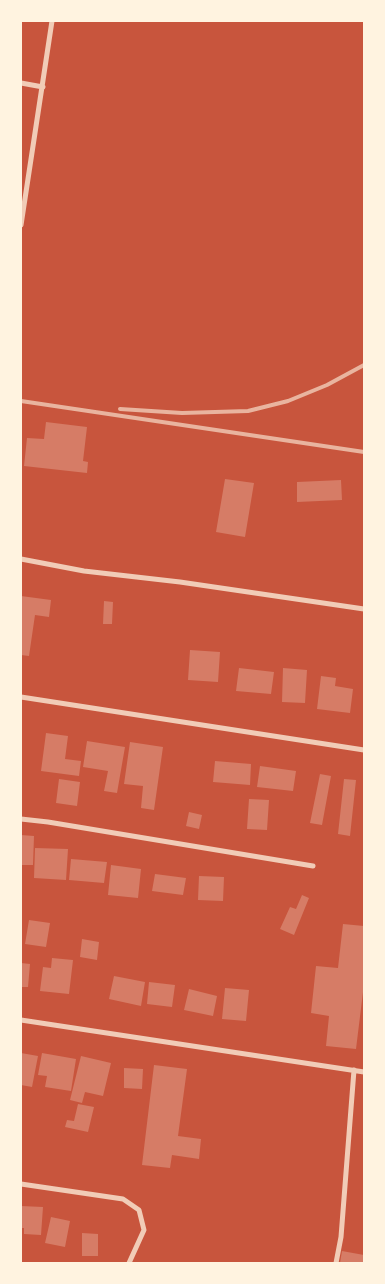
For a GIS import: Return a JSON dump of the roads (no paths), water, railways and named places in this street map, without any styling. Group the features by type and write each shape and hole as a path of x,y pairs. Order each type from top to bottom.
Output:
{"street":[{"path":"21,224 52,21"},
{"path":"21,83 43,86"},
{"path":"21,559 84,571 180,582 364,609"},
{"path":"21,697 364,750"},
{"path":"21,819 314,866"},
{"path":"21,1020 316,1063 364,1072"},
{"path":"336,1263 341,1237 354,1070"},
{"path":"21,1184 123,1199 139,1210 144,1230 129,1263"}],"railway":[{"path":"120,409 182,413 248,411 288,401 327,385 364,365"},
{"path":"21,401 364,452"}]}
